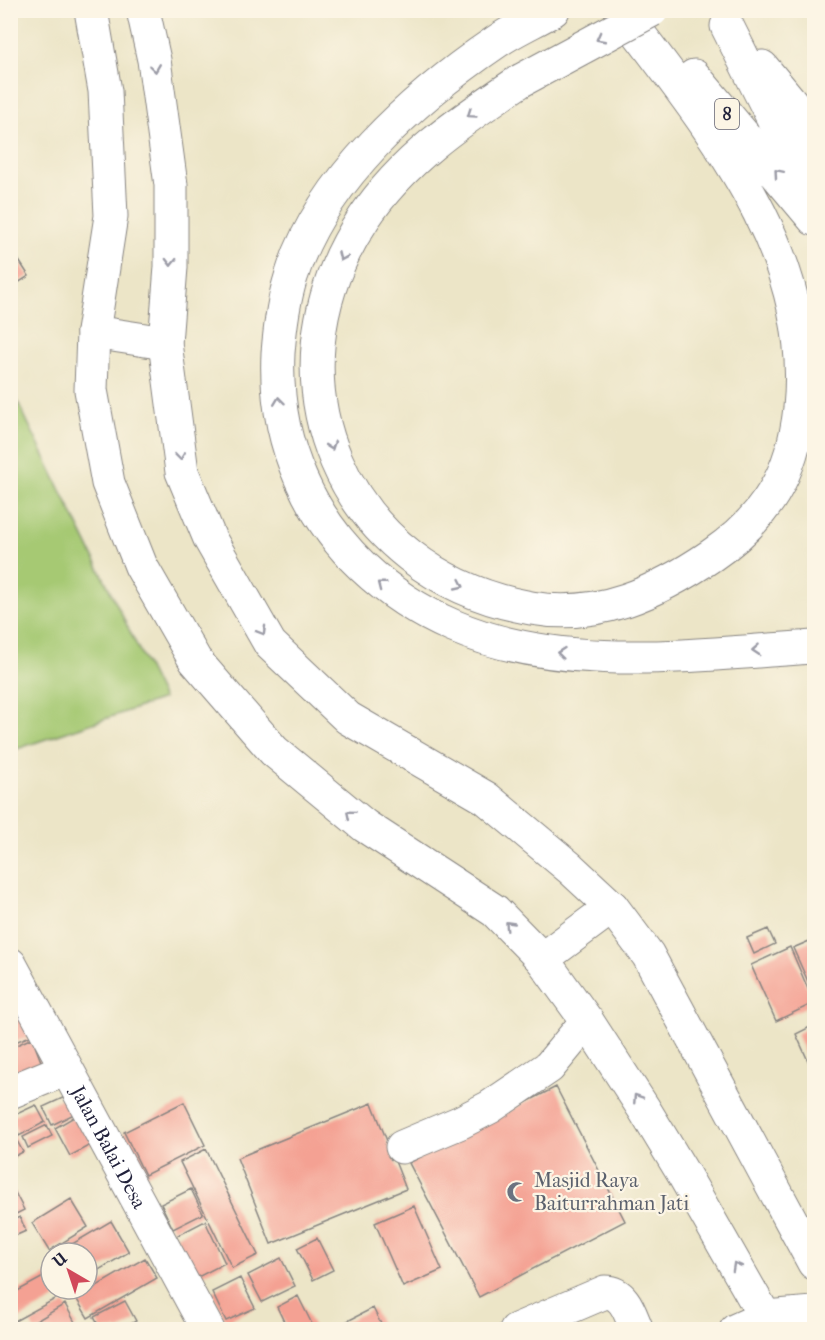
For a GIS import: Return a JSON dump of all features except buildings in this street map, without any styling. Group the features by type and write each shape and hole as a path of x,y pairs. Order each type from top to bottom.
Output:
{"main road":[{"path":"91,10 105,91 111,216 93,332 91,390 108,483 141,566 195,660 274,751 365,826 495,911 542,959 587,1021 684,1174 773,1323"},
{"path":"143,10 154,60 171,185 171,267 165,343 182,472 210,539 270,644 348,718 486,798 570,868 612,907 648,955 814,1263"},
{"path":"553,10 498,40 444,80 367,151 331,199 299,256 283,309 277,374 285,432 295,467 305,490 336,538 370,576 386,589 427,614 485,638 546,651 629,656 672,656 814,647"},
{"path":"621,10 691,103 735,170 762,218 784,268 794,300 802,353 802,380 796,434 792,452 776,490 760,512 717,552 665,585 618,604 591,609 536,609 477,593 452,581 410,555 390,538 358,501 332,450 318,396 318,336 334,275 346,247 382,192 428,146 458,122 520,81 652,10"},
{"name":"8","path":"638,10 814,219"},
{"path":"721,18 814,130"},
{"path":"721,18 775,123 814,173"},
{"path":"93,332 165,343"},
{"path":"542,959 612,907"},
{"name":"Jalan Balai Desa","path":"10,964 208,1329"},
{"path":"402,1146 461,1122 490,1107 549,1067 587,1021"},
{"path":"10,1092 66,1069"},
{"path":"516,1329 605,1292 614,1292 621,1297 637,1329"},
{"path":"736,1329 814,1315"}],"green space":[{"path":"10,386 163,699 11,751 10,751"}],"place":[{"name":"Masjid Raya Baiturrahman Jati","path":"517,1192"}]}
